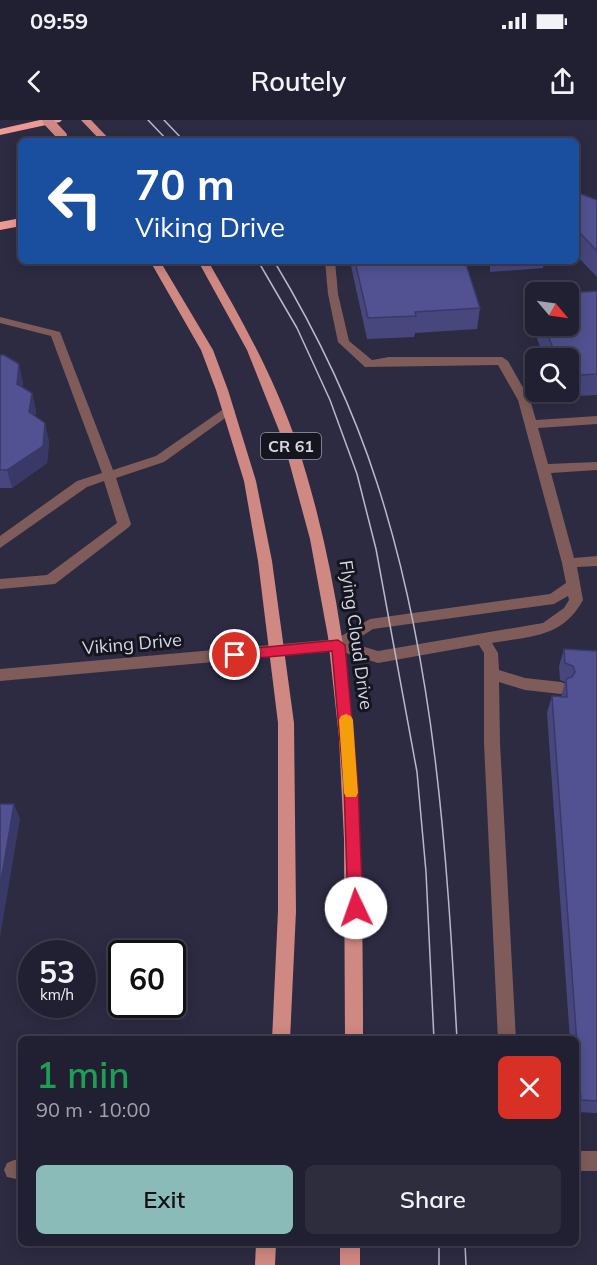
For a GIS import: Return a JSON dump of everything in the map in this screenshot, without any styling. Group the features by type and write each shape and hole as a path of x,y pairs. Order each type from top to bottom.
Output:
{"highway":[{"path":"0,130 30,120"},
{"path":"0,130 56,120"},
{"path":"0,226 18,223"}],"main road":[{"path":"47,120 63,138"},
{"path":"89,124 103,138"},
{"name":"CR 61","path":"157,264 207,350 230,411 250,481 265,561 279,651 286,723 288,842 281,1036"},
{"name":"Flying Cloud Drive","path":"205,264 231,304 278,405 320,545 338,645 351,786 356,908 354,1036"},
{"path":"265,1265 266,1246"},
{"path":"350,1246 350,1265"}],"street":[{"path":"330,264 333,294 344,342 369,364 389,361 502,361 524,400 569,563 576,600 559,622 547,628 378,657 338,645"},
{"path":"0,320 56,334 109,476 124,524 50,580 0,584"},
{"path":"0,543 82,484 160,459 230,411"},
{"path":"531,424 597,420"},
{"path":"544,469 597,466"},
{"path":"569,563 597,561"},
{"path":"338,645 370,624 554,599 574,584"},
{"path":"483,640 490,653 492,743 507,1036"},
{"name":"Viking Drive","path":"0,675 338,645"},
{"path":"491,674 525,684 561,688"},
{"path":"579,1161 597,1161"}],"building":[{"path":"579,193 597,200 597,251 579,232"},
{"path":"356,264 466,264 480,308 415,312 416,316 368,318"},
{"path":"597,291 597,374 579,375 579,348 553,348 548,336 579,336 579,292"},
{"path":"0,355 19,364 17,384 32,393 29,412 45,423 43,446 7,470 0,470"},
{"path":"564,649 597,651 597,1101 581,1100 579,1036 576,1036 552,696 567,697 566,679 572,677 575,672 573,666 565,663"},
{"path":"0,804 14,804 0,887"}],"tram line":[{"path":"148,120 165,138"},
{"path":"164,120 181,138"},
{"path":"260,264 297,328 330,400 357,474 376,549 417,772 426,872 434,1036"},
{"path":"276,264 318,341 356,425 377,483 397,551 413,619 435,758 443,829 457,1036"},
{"path":"439,1246 439,1265"},
{"path":"465,1246 466,1265"}],"slow traffic":[{"path":"346,720 351,793"}],"route":[{"path":"235,655 338,645 351,786 356,908"}]}
